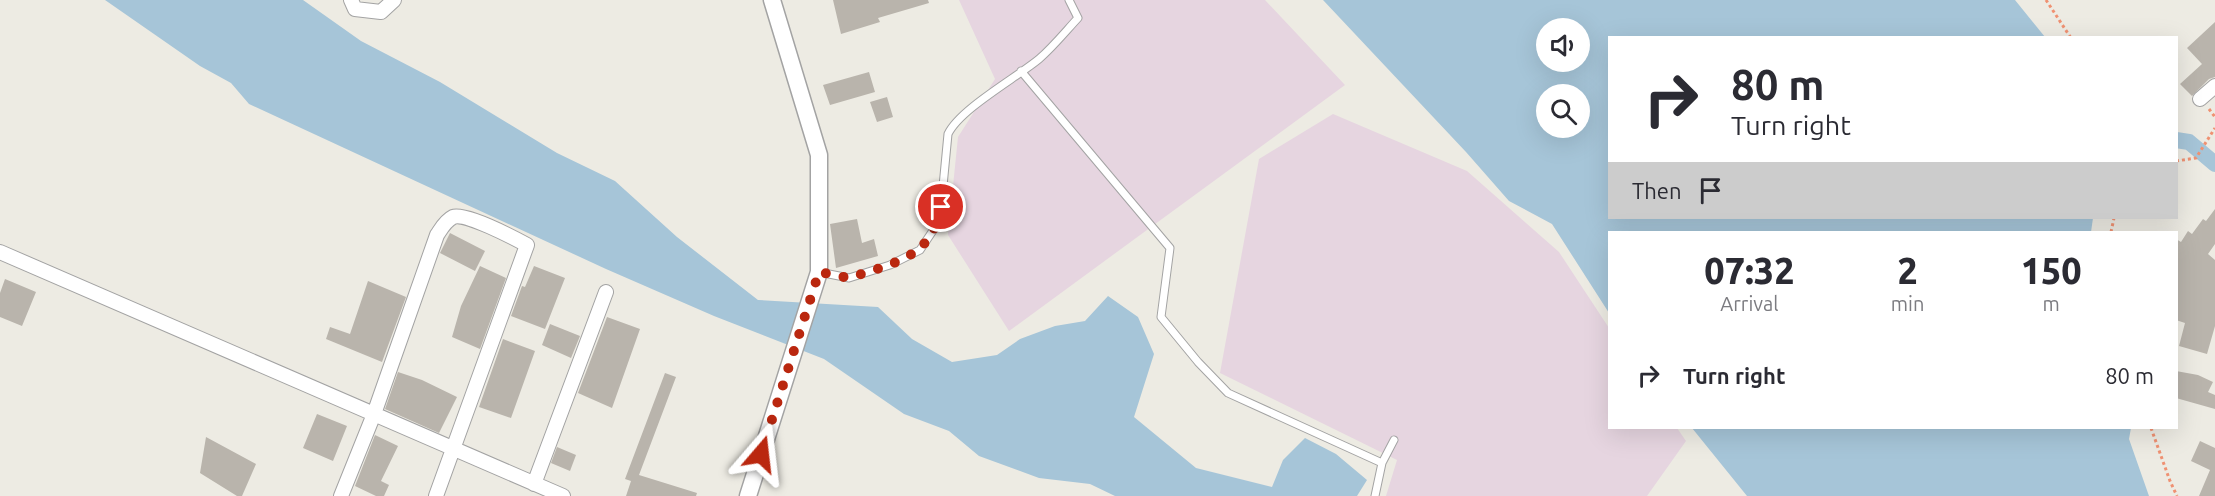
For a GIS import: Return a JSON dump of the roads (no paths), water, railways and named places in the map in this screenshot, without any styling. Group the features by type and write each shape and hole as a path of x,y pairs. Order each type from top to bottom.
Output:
{"street":[{"path":"351,0 355,9 381,12 394,0"},
{"path":"748,496 819,272 819,155 772,0"},
{"path":"2200,99 2215,86"},
{"path":"341,496 374,414 437,235 453,218 464,216 506,233 527,245 435,496"},
{"path":"0,252 563,496"},
{"path":"534,484 606,292"}],"lane":[{"path":"819,272 849,278 890,265 920,250 934,229 941,207 948,134 951,128 966,113 1039,59 1078,18 1069,0"},
{"path":"1021,71 1170,248 1161,317 1198,362 1228,393 1382,464"},
{"path":"1375,496 1382,464 1394,440"}],"water":[{"path":"105,0 303,0 361,41 440,82 557,153 615,181 677,237 758,300 878,307 912,339 952,362 997,355 1020,339 1055,326 1085,321 1108,296 1138,317 1154,354 1134,417 1196,468 1272,487 1283,460 1305,438 1336,454 1367,480 1357,496 1115,496 1090,484 1039,478 979,456 949,431 904,414 824,359 714,316 606,269 249,104 231,83 200,66"},
{"path":"1323,0 2015,0 2044,36 1608,36 1608,219 2093,219 2091,231 1608,231 1608,311 1552,224 1509,201"},
{"path":"1693,429 2131,429 2129,439 2149,496 1747,496"}],"waterway":[{"path":"2178,140 2189,142 2215,164"}]}
